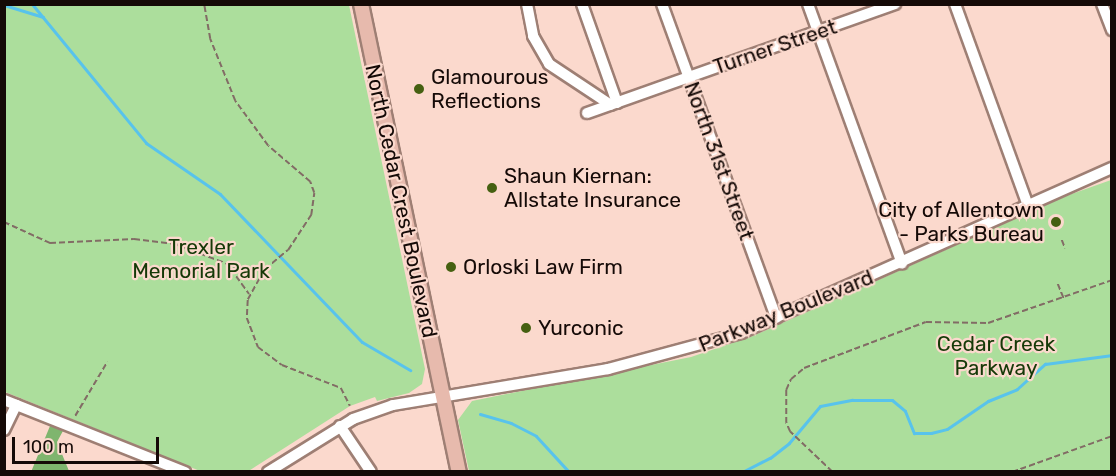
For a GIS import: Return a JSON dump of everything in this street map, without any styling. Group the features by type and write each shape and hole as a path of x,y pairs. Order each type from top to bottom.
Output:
{"main road":[{"name":"North Cedar Crest Boulevard","path":"361,4 459,471"}],"street":[{"path":"527,4 533,36 549,64 614,104"},
{"path":"582,4 614,104"},
{"name":"North 31st Street","path":"662,4 776,318"},
{"path":"808,4 902,263"},
{"name":"Turner Street","path":"587,113 895,4"},
{"path":"955,4 1028,206"},
{"path":"1102,4 1112,30"},
{"name":"Parkway Boulevard","path":"268,471 340,426 393,405 623,366 705,346 902,263 1112,168"},
{"path":"4,400 185,471"},
{"path":"4,430 16,405"},
{"path":"340,426 371,471"}],"path":[{"path":"204,4 210,39 235,101 268,146 310,183 314,193 311,215 288,250 265,269 249,294 247,318 258,347 282,365 341,388 350,406"},
{"path":"4,222 35,239 50,243 134,239 175,244 230,268 265,269"},
{"path":"1062,240 1065,248"},
{"path":"230,268 249,294"},
{"path":"832,471 790,432 784,409 788,385 797,373 812,364 926,322 988,323 1064,299 1112,280"},
{"path":"1058,284 1064,299"},
{"path":"70,424 107,362"},
{"path":"1012,471 1112,436"}],"green space":[{"name":"Trexler Memorial Park","path":"4,5 349,5 425,369 422,384 409,393 377,401 375,397 350,406 247,472 200,471 5,392"},
{"name":"Cedar Creek Parkway","path":"1111,180 1111,471 469,471 458,420 472,401 691,357 753,336 1066,196"},
{"path":"50,426 64,429 57,442 69,471 31,472"}],"waterway":[{"path":"32,4 146,143 220,194 362,342 410,370"},
{"path":"4,5 43,17"},
{"path":"742,472 770,458 789,443 820,406 852,400 892,400 905,411 914,433 931,433 947,429 988,401 1017,389 1045,364 1112,355"},
{"path":"480,414 511,423 536,436 569,472"}],"place":[{"name":"Glamourous Reflections","path":"419,89"},
{"name":"Shaun Kiernan: Allstate Insurance","path":"492,188"},
{"name":"City of Allentown - Parks Bureau","path":"1056,222"},
{"name":"Orloski Law Firm","path":"451,267"},
{"name":"Yurconic","path":"526,328"}]}
